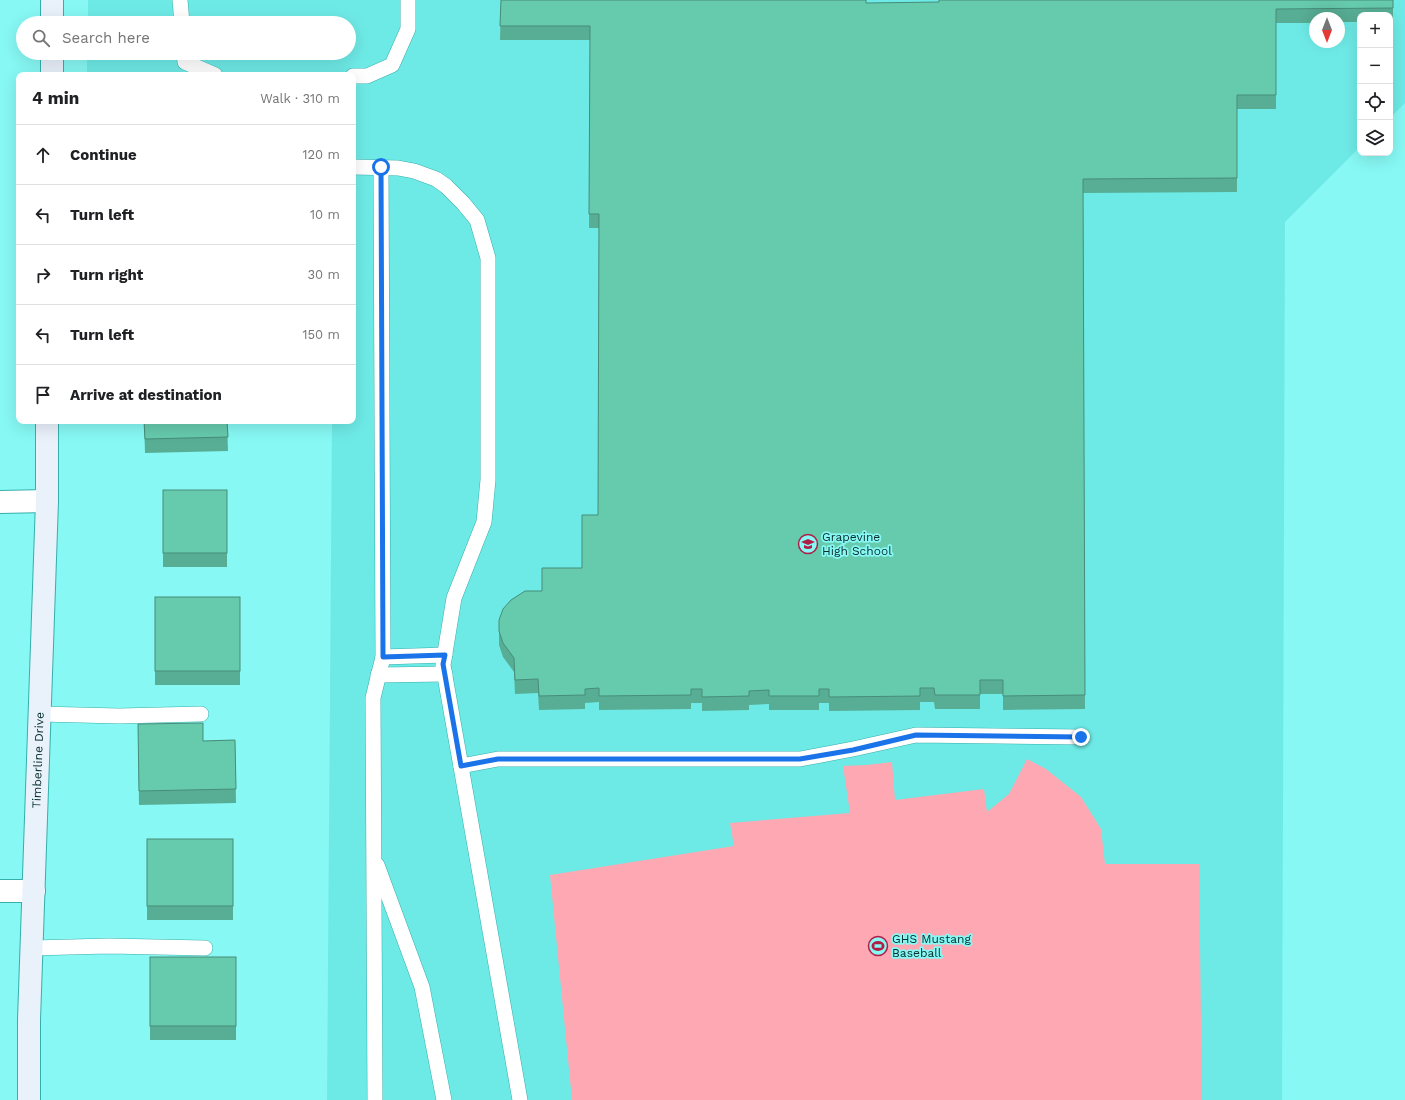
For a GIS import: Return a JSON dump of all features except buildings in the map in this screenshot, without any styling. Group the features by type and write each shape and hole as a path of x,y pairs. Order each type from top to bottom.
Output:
{"street":[{"path":"52,0 52,16"},
{"path":"52,60 52,72"},
{"name":"Timberline Drive","path":"29,1100 29,1020 40,714 48,424"},
{"path":"0,502 46,501"},
{"path":"0,891 34,891"}],"lane":[{"path":"180,0 181,16"},
{"path":"356,76 366,76 392,65 408,29 408,0"},
{"path":"185,60 185,62 208,72"},
{"path":"356,167 381,167 414,171 436,179 446,186 477,220 488,258 488,480 484,522 454,598 443,664 520,1100"},
{"path":"375,1100 372,698 383,657 381,167"},
{"path":"383,657 445,655"},
{"path":"378,675 445,674"},
{"path":"40,714 119,716 201,714"},
{"path":"461,766 498,759 800,759 853,750 916,735 1081,737"},
{"path":"373,854 422,987 444,1100"},
{"path":"32,948 109,946 205,948"}],"shaded area":[{"name":"Grapevine High School","path":"88,0 1405,0 1405,103 1393,115 1393,12 1357,12 1357,150 1285,222 1282,1100 327,1100 332,424 356,424 356,72 87,72 87,60 356,60 356,16 88,16"},
{"name":"GHS Mustang Baseball","path":"1027,759 1046,769 1081,797 1101,829 1105,864 1199,864 1202,1100 572,1100 550,875 734,846 730,823 850,813 843,766 892,762 895,800 984,789 987,812 1009,794"}],"place":[{"name":"Grapevine High School","path":"808,544"},
{"name":"GHS Mustang Baseball","path":"878,946"}],"route":[{"path":"381,167 383,657 445,655 443,664 461,766 498,759 800,759 853,750 916,735 1081,737"}]}
